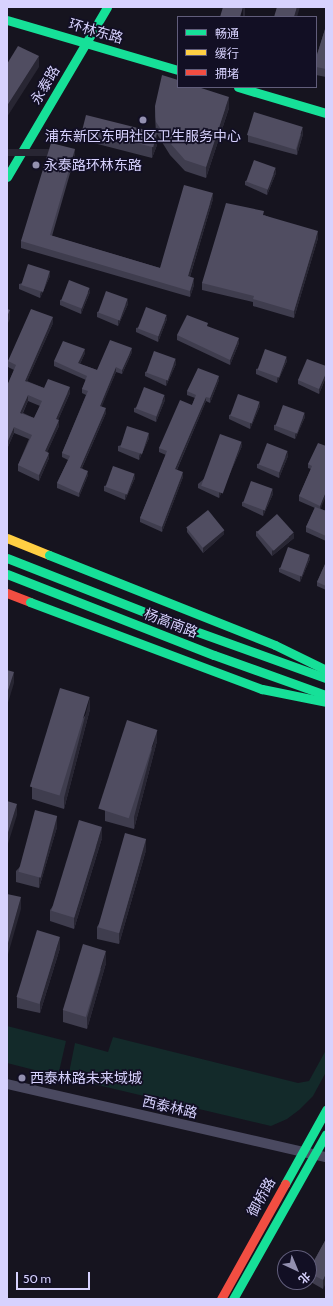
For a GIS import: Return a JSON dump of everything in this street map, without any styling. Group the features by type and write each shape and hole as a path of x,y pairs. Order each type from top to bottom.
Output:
{"main road":[{"name":"永泰路","path":"7,177 107,7"},
{"name":"环林东路","path":"7,20 177,70"},
{"path":"241,88 326,113"},
{"path":"7,538 275,646 326,670"},
{"name":"杨高南路","path":"7,558 173,623 326,678"},
{"name":"杨高南路","path":"7,574 214,655 326,695"},
{"path":"7,593 262,689 326,702"},
{"name":"御桥路","path":"221,1299 326,1110"},
{"name":"御桥路","path":"233,1299 326,1134"}],"street":[{"name":"西泰林路","path":"7,1084 326,1157"}],"green space":[{"path":"7,1026 66,1041 58,1076 7,1063"},
{"path":"113,1037 298,1083 309,1081 326,1050 326,1072 313,1096 299,1110 287,1119 271,1126 68,1078 75,1043 108,1052"}],"building":[{"path":"223,7 243,7 240,16 220,16"},
{"path":"277,7 297,7 294,16 274,16"},
{"path":"326,26 326,69 317,67 317,55"},
{"path":"18,46 39,56 7,106 7,64"},
{"path":"162,75 177,80 177,88 201,88 229,97 206,167 185,160 170,143 156,122 155,106"},
{"path":"254,112 303,127 296,150 247,135"},
{"path":"86,115 157,133 153,147 82,130"},
{"path":"51,143 75,149 50,235 160,268 184,185 213,193 188,276 194,278 190,291 21,241"},
{"path":"254,160 276,168 268,189 246,182"},
{"path":"226,203 264,211 263,215 318,231 294,311 253,299 254,296 202,283"},
{"path":"28,264 50,271 43,292 21,285"},
{"path":"69,280 90,288 82,308 61,301"},
{"path":"106,291 128,299 120,320 98,313"},
{"path":"146,307 167,315 158,336 138,328"},
{"path":"7,309 10,310 7,317"},
{"path":"31,309 53,317 25,381 44,388 48,379 70,387 56,419 59,420 45,451 49,453 39,475 18,465 32,435 14,427 7,443 7,386 16,365 8,361","holes":["28,395 42,401 34,418 20,413"]},
{"path":"187,315 208,323 207,326 239,338 230,360 177,335"},
{"path":"110,340 132,348 122,370 116,367 100,406 106,408 80,468 88,471 79,493 57,483 70,456 62,453 88,391 82,389 87,376 54,361 63,341 85,349 78,363 97,370"},
{"path":"265,349 287,357 279,378 257,370"},
{"path":"154,351 176,359 168,380 146,373"},
{"path":"307,359 326,366 326,373 319,389 298,380"},
{"path":"198,368 219,376 210,398 206,397 175,469 183,472 162,527 140,518 167,451 159,448 180,400 192,405 196,395 187,391"},
{"path":"144,387 165,395 156,416 136,408"},
{"path":"238,394 260,402 252,423 230,416"},
{"path":"283,405 305,413 297,434 275,426"},
{"path":"127,426 149,433 142,454 120,447"},
{"path":"220,434 242,442 223,494 201,486"},
{"path":"267,443 288,451 279,472 259,464"},
{"path":"318,443 326,446 326,492 320,506 299,496 312,466 308,464"},
{"path":"113,466 135,474 127,495 105,487"},
{"path":"251,481 273,489 265,510 243,503"},
{"path":"315,507 326,511 326,536 306,527"},
{"path":"208,510 224,530 203,548 186,528"},
{"path":"277,514 294,533 274,551 257,532"},
{"path":"288,547 310,555 302,576 280,569"},
{"path":"326,562 326,586 317,582"},
{"path":"7,670 14,672 7,694"},
{"path":"60,688 90,697 60,796 30,786"},
{"path":"127,720 157,730 129,818 98,808"},
{"path":"7,801 17,804 7,836"},
{"path":"35,810 57,816 41,878 18,872"},
{"path":"79,820 102,827 74,918 51,911"},
{"path":"125,833 146,839 119,933 98,927"},
{"path":"7,894 21,897 7,947"},
{"path":"37,930 60,937 39,1004 17,997"},
{"path":"83,944 106,951 86,1017 63,1010"},
{"path":"326,1239 326,1274 323,1280 317,1277 317,1255"}],"traffic: fast":[{"path":"7,177 107,7"},
{"path":"7,20 177,70"},
{"path":"241,88 326,113"},
{"path":"49,555 275,645 326,670"},
{"path":"7,558 173,623 326,678"},
{"path":"7,574 214,655 326,695"},
{"path":"30,602 262,689 326,702"},
{"path":"285,1184 326,1110"},
{"path":"233,1299 326,1134"}],"traffic: slow":[{"path":"7,538 49,555"}],"traffic: jam":[{"path":"7,593 30,602"},
{"path":"221,1299 285,1184"}],"place":[{"name":"浦东新区东明社区卫生服务中心","path":"143,120"},
{"name":"永泰路环林东路","path":"36,165"},
{"name":"西泰林路未来域城","path":"22,1078"}]}
